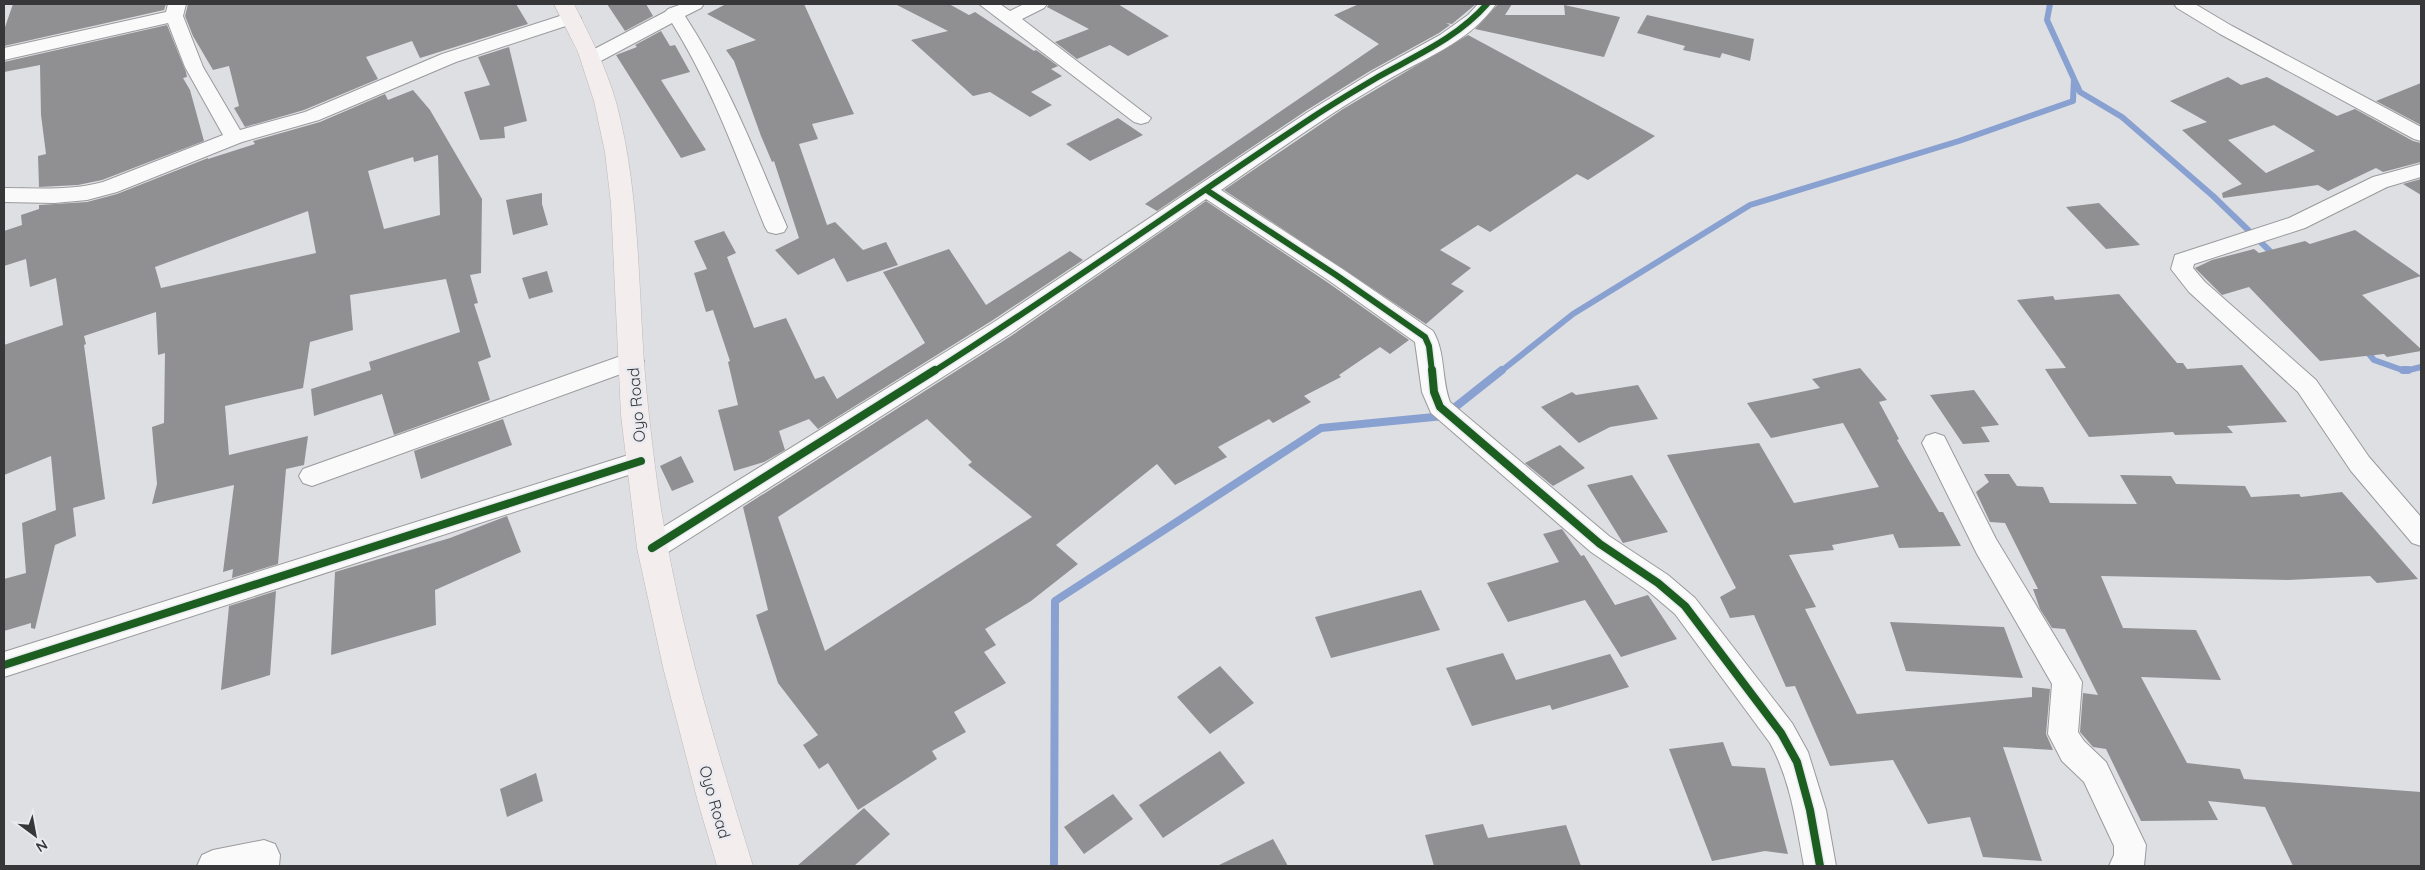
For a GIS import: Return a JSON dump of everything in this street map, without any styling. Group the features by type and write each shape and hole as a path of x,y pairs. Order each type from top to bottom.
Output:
{"highway":[{"name":"Oyo Road","path":"568,11 590,59 608,108 616,147 624,217 635,414 652,548 675,653 723,832 735,866"}],"street":[{"path":"590,59 694,4"},
{"path":"988,4 1140,118"},
{"path":"1009,18 1038,4"},
{"path":"652,548 1002,328 1208,191 1323,111 1378,77 1420,56 1447,39 1474,19 1487,4"},
{"path":"2183,4 2226,30 2421,135"},
{"path":"4,54 175,10 194,66 236,138"},
{"path":"4,195 54,196 87,193 110,187 236,138 312,116 449,58 568,11"},
{"path":"674,13 700,53 717,86 776,227"},
{"path":"2421,170 2380,182 2297,223 2183,260 2182,269 2197,287 2307,386 2360,464 2421,535"},
{"path":"1208,191 1336,274 1425,337 1430,346 1434,392 1448,415 1600,544 1658,582 1685,606 1781,733 1797,762 1810,810 1820,866"},
{"path":"312,476 632,361"},
{"path":"1935,444 1986,546 2067,682 2063,734 2073,750 2095,772 2130,845 2130,862 2125,866"},
{"path":"4,665 641,461"},
{"path":"213,866 264,855 263,866"}],"building":[{"path":"13,4 166,4 164,10 4,46 4,30"},
{"path":"188,4 516,4 528,24 420,58 412,41 366,57 378,79 304,110 245,127 234,108 239,106 229,66 213,70 193,36 185,16"},
{"path":"607,4 646,4 653,16 625,31"},
{"path":"726,4 804,4 854,114 812,124 818,139 799,144 827,225 835,222 863,250 886,242 898,265 847,282 834,258 798,275 775,250 799,238 774,161 772,162 761,136 734,61 726,50 756,40 707,14"},
{"path":"895,4 949,4 969,15 975,12 1034,51 1036,50 1058,66 1051,69 1062,76 1031,92 1052,105 1030,117 990,92 973,96 911,40 948,31"},
{"path":"1049,4 1118,4 1169,36 1128,56 1110,45 1077,59 1055,42 1089,29 1047,7"},
{"path":"1359,4 1476,4 1452,24 1446,23 1450,25 1439,33 1370,71 1307,110 1157,211 1145,204 1379,44 1334,15"},
{"path":"1498,4 1512,4 1505,15 1565,15 1564,5 1620,17 1604,57 1475,29"},
{"path":"1647,15 1754,39 1750,61 1722,53 1720,58 1683,50 1685,46 1637,33"},
{"path":"167,25 186,72 187,77 183,78 190,90 204,141 102,180 78,185 39,187 38,156 46,154 41,115 40,65 4,72 4,62"},
{"path":"661,31 670,46 675,45 690,72 661,80 706,150 681,158 616,55 637,47 635,45"},
{"path":"1468,35 1655,136 1588,180 1577,174 1490,232 1478,225 1440,250 1471,268 1451,284 1464,291 1426,324 1224,190 1343,109"},
{"path":"509,47 527,121 504,127 505,138 480,140 464,92 490,85 478,57"},
{"path":"2228,77 2241,85 2267,77 2337,116 2355,109 2413,141 2421,143 2421,162 2383,172 2376,168 2328,191 2318,185 2223,198 2222,193 2242,184 2182,130 2207,122 2170,101","holes":["2274,125 2315,151 2266,173 2228,140"]},
{"path":"2421,83 2421,125 2376,101"},
{"path":"413,90 430,110 482,199 481,273 470,275 478,303 474,304 491,357 478,362 490,400 394,435 382,394 314,416 311,389 371,370 369,362 460,332 446,279 350,295 353,330 310,342 303,388 225,406 229,455 308,436 304,465 286,469 278,564 232,578 233,569 223,572 234,485 152,504 157,484 152,427 164,423 165,353 158,355 156,312 84,336 105,499 73,508 76,536 55,545 35,629 31,628 31,623 4,631 4,579 26,573 22,523 56,510 51,456 4,475 4,345 63,325 56,278 30,287 26,259 4,266 4,231 22,225 21,215 39,209 39,205 87,202 117,194 208,158 255,144 253,141 320,122 385,94 388,100","holes":["438,155 440,215 384,229 368,171 413,157 414,162","308,211 316,253 161,288 155,267"]},
{"path":"1118,118 1143,135 1090,161 1066,144"},
{"path":"2421,179 2421,195 2403,184"},
{"path":"542,193 542,204 548,225 513,235 506,200"},
{"path":"1206,201 1327,282 1409,340 1390,354 1380,347 1339,375 1341,377 1304,396 1311,402 1273,423 1269,419 1218,447 1227,457 1175,485 1157,464 1056,545 1078,564 1031,601 985,629 996,645 984,652 1006,683 954,712 966,732 932,751 937,759 858,810 828,763 819,769 803,745 818,735 778,683 756,615 768,610 743,507 1011,336","holes":["927,419 972,462 968,465 1032,517 825,651 778,517"]},
{"path":"2099,203 2140,245 2106,249 2066,207"},
{"path":"2355,230 2421,276 2362,295 2421,351 2387,357 2384,354 2320,361 2249,287 2222,295 2195,268 2212,260 2254,249 2259,253 2305,241 2310,244"},
{"path":"724,231 736,253 727,257 754,328 786,318 815,379 824,376 837,399 925,343 883,272 949,249 986,305 1070,251 1083,260 993,320 818,429 809,419 779,431 785,450 764,462 734,471 718,410 738,405 728,362 730,361 713,310 706,312 694,273 707,269 694,241"},
{"path":"547,271 553,292 529,299 522,278"},
{"path":"2119,294 2177,363 2183,363 2187,369 2242,365 2287,422 2227,426 2233,433 2175,435 2173,432 2089,437 2045,369 2066,368 2017,300 2053,296 2055,300"},
{"path":"1860,368 1887,400 1879,402 1899,439 1897,440 1939,512 1943,512 1961,546 1899,548 1893,534 1832,545 1834,550 1789,555 1816,607 1805,609 1857,714 2032,697 2032,687 2050,689 2046,734 2053,750 2003,747 2042,861 1983,857 1970,817 1928,824 1893,760 1830,766 1795,686 1786,687 1754,615 1730,618 1720,597 1736,588 1667,455 1759,443 1794,503 1879,487 1843,423 1771,438 1747,403 1820,388 1812,379"},
{"path":"1638,385 1658,419 1610,427 1579,443 1541,407 1572,392 1576,395"},
{"path":"1974,390 1999,425 1981,427 1990,442 1963,444 1930,395"},
{"path":"503,419 512,445 421,479 414,451"},
{"path":"1560,445 1585,468 1553,486 1525,463"},
{"path":"681,456 694,482 672,491 660,466"},
{"path":"1984,474 2009,474 2017,486 2043,487 2050,503 2137,504 2120,475 2171,476 2176,484 2245,486 2251,497 2299,494 2301,497 2342,492 2418,579 2377,583 2370,576 2288,580 2101,576 2123,628 2196,630 2221,680 2141,677 2187,763 2240,769 2244,779 2421,792 2421,866 2293,866 2265,807 2208,801 2218,820 2141,821 2106,749 2093,747 2080,732 2083,693 2098,695 2065,629 2052,628 2040,609 2033,589 2038,589 2005,523 1990,522 1976,492 1989,482"},
{"path":"1632,475 1668,532 1623,543 1587,485"},
{"path":"507,516 521,552 435,590 436,625 331,655 335,572 450,538"},
{"path":"1562,529 1581,556 1584,555 1615,605 1648,595 1677,639 1621,657 1585,600 1508,622 1487,583 1559,562 1543,534"},
{"path":"1421,590 1440,630 1331,658 1315,617"},
{"path":"276,591 270,675 221,690 229,606"},
{"path":"1890,622 2004,627 2023,678 1906,671"},
{"path":"1503,653 1516,680 1610,654 1629,687 1552,710 1550,705 1472,726 1446,668"},
{"path":"1220,666 1254,703 1210,734 1177,697"},
{"path":"1723,742 1732,766 1765,768 1788,854 1765,851 1712,861 1669,749"},
{"path":"1220,751 1245,783 1163,838 1139,805"},
{"path":"536,773 543,801 507,817 500,789"},
{"path":"1113,794 1133,819 1084,854 1064,827"},
{"path":"864,808 890,834 854,866 797,866"},
{"path":"1483,824 1488,838 1566,825 1581,866 1434,866 1425,835"},
{"path":"1273,839 1288,866 1217,866"}],"waterway":[{"path":"1500,372 1573,314 1750,205 1959,141 2073,101 2074,79 2047,20 2050,4"},
{"path":"2075,81 2080,92 2122,117 2213,196 2276,257"},
{"path":"2364,348 2374,360 2405,371 2421,367"},
{"path":"1054,866 1055,601 1321,428 1444,416 1502,370"},
{"path":"2403,370 2408,370"}],"cycle path":[{"path":"652,548 1002,328 1315,116 1378,77 1447,39 1474,19 1487,4"},
{"path":"1208,191 1336,275 1425,337 1429,346 1434,392 1440,407 1600,544 1658,583 1685,606 1781,733 1797,762 1810,810 1820,866"},
{"path":"4,665 641,461"}]}
